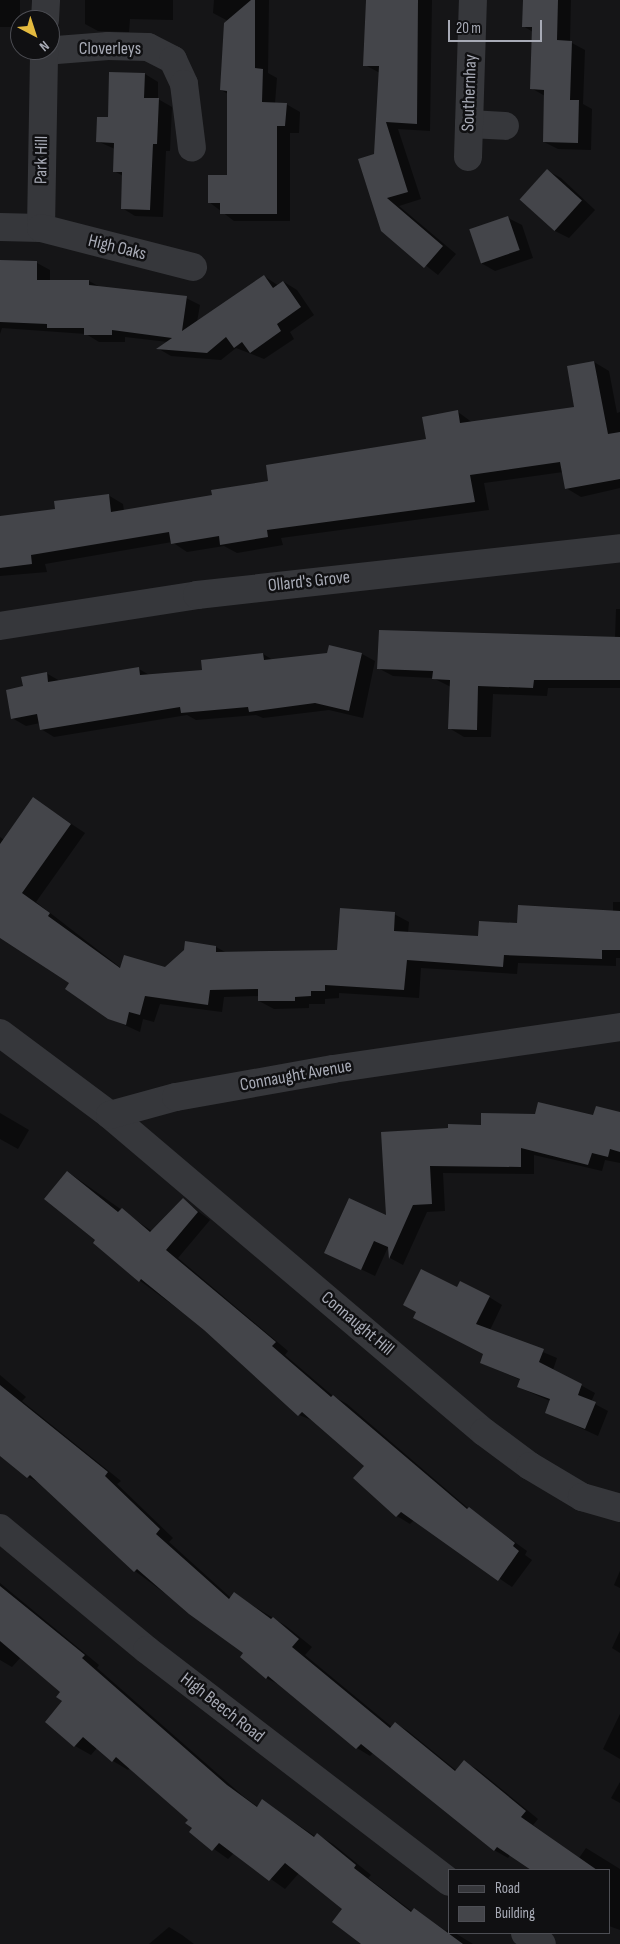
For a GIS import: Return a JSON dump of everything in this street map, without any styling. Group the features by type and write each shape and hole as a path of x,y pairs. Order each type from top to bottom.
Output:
{"street":[{"name":"Southernhay","path":"468,157 473,0"},
{"name":"Cloverleys","path":"60,50 108,46 148,47 173,60 184,84 192,148"},
{"name":"Park Hill","path":"41,228 44,60"},
{"path":"469,124 505,126"},
{"path":"0,227 41,228"},
{"name":"High Oaks","path":"41,228 193,267"},
{"name":"Ollard's Grove","path":"0,626 197,595 620,548"},
{"name":"Connaught Avenue","path":"110,1115 176,1097 333,1069 620,1027"},
{"path":"0,1033 110,1115"},
{"name":"Connaught Hill","path":"110,1115 484,1432 530,1466 582,1497 620,1508"},
{"name":"High Beech Road","path":"0,1528 147,1650 448,1881"},
{"path":"527,1934 542,1944"}],"building":[{"path":"251,0 255,0 255,68 263,69 262,102 287,103 285,126 277,126 277,214 220,214 220,203 208,203 208,175 227,175 227,91 220,90 224,23"},
{"path":"366,0 418,0 417,124 386,122 408,192 387,198 443,246 424,268 381,231 358,159 374,154 379,66 363,66"},
{"path":"523,0 558,0 557,40 572,41 570,100 579,100 578,143 543,142 544,90 530,89 532,27 522,27"},
{"path":"109,72 145,73 144,98 159,98 157,144 153,144 150,210 121,209 122,172 113,172 114,143 96,142 97,117 108,117"},
{"path":"547,169 582,200 554,231 520,199"},
{"path":"508,216 520,250 481,263 469,229"},
{"path":"0,260 37,261 37,280 89,280 89,285 187,296 182,331 264,275 273,288 283,281 301,307 277,324 281,331 250,353 242,342 234,348 226,337 207,353 156,349 172,338 112,330 112,335 84,335 84,328 47,328 47,324 0,322"},
{"path":"594,361 608,434 620,432 620,479 565,489 560,462 470,475 475,502 267,530 268,537 220,545 219,536 171,544 169,532 31,555 32,564 0,568 0,516 55,509 54,501 109,494 111,512 212,495 211,490 268,481 266,465 426,439 422,417 458,410 460,423 574,407 567,366"},
{"path":"379,630 620,637 620,680 534,680 533,688 478,686 477,730 448,729 450,680 432,679 433,671 377,669"},
{"path":"329,645 362,653 349,711 315,703 249,712 248,707 181,713 180,707 40,730 37,714 11,719 6,690 23,686 21,677 47,672 48,682 139,667 140,675 202,670 201,660 263,653 264,660 327,653"},
{"path":"33,797 71,824 22,893 50,913 48,916 120,968 124,955 165,967 184,950 185,941 216,946 216,952 337,950 340,908 395,912 394,931 478,936 479,921 517,923 518,905 620,911 620,950 602,950 602,959 504,955 503,967 407,960 404,990 325,985 325,991 311,991 311,996 295,997 295,1001 258,1001 258,989 210,990 208,1005 145,996 140,1015 129,1012 126,1025 108,1019 65,989 69,983 0,938 0,844"},
{"path":"538,1102 593,1115 596,1106 620,1112 620,1152 610,1149 608,1157 592,1153 588,1165 521,1148 521,1167 430,1166 432,1204 413,1205 389,1259 388,1247 374,1241 361,1270 324,1253 349,1198 386,1215 381,1132 448,1128 448,1124 481,1125 481,1113 535,1114"},
{"path":"67,1171 118,1212 122,1208 150,1232 183,1198 198,1212 166,1250 276,1342 272,1346 331,1397 333,1395 467,1509 469,1507 515,1543 513,1546 519,1551 498,1581 401,1512 396,1517 353,1478 364,1466 302,1412 298,1416 204,1330 141,1279 139,1282 93,1243 95,1240 44,1199"},
{"path":"421,1269 457,1287 460,1281 490,1296 476,1324 544,1349 539,1362 582,1384 578,1395 596,1402 585,1429 545,1413 550,1399 517,1387 520,1379 480,1363 483,1354 413,1318 416,1312 403,1305"},
{"path":"0,1385 108,1472 105,1476 160,1529 156,1534 229,1599 234,1592 271,1619 273,1617 299,1639 292,1647 390,1728 395,1722 455,1771 464,1760 526,1811 521,1817 596,1869 530,1869 497,1847 494,1851 361,1744 356,1749 268,1676 266,1679 240,1657 243,1653 189,1614 137,1569 134,1572 30,1475 27,1478 0,1456"},
{"path":"0,1586 85,1655 82,1658 227,1785 257,1807 262,1799 314,1837 317,1833 356,1865 354,1868 411,1912 414,1908 463,1944 361,1944 332,1922 342,1909 285,1863 269,1881 219,1843 212,1851 189,1832 192,1828 185,1823 188,1820 116,1757 112,1762 83,1737 74,1747 45,1722 62,1701 56,1697 60,1692 0,1641"}]}
